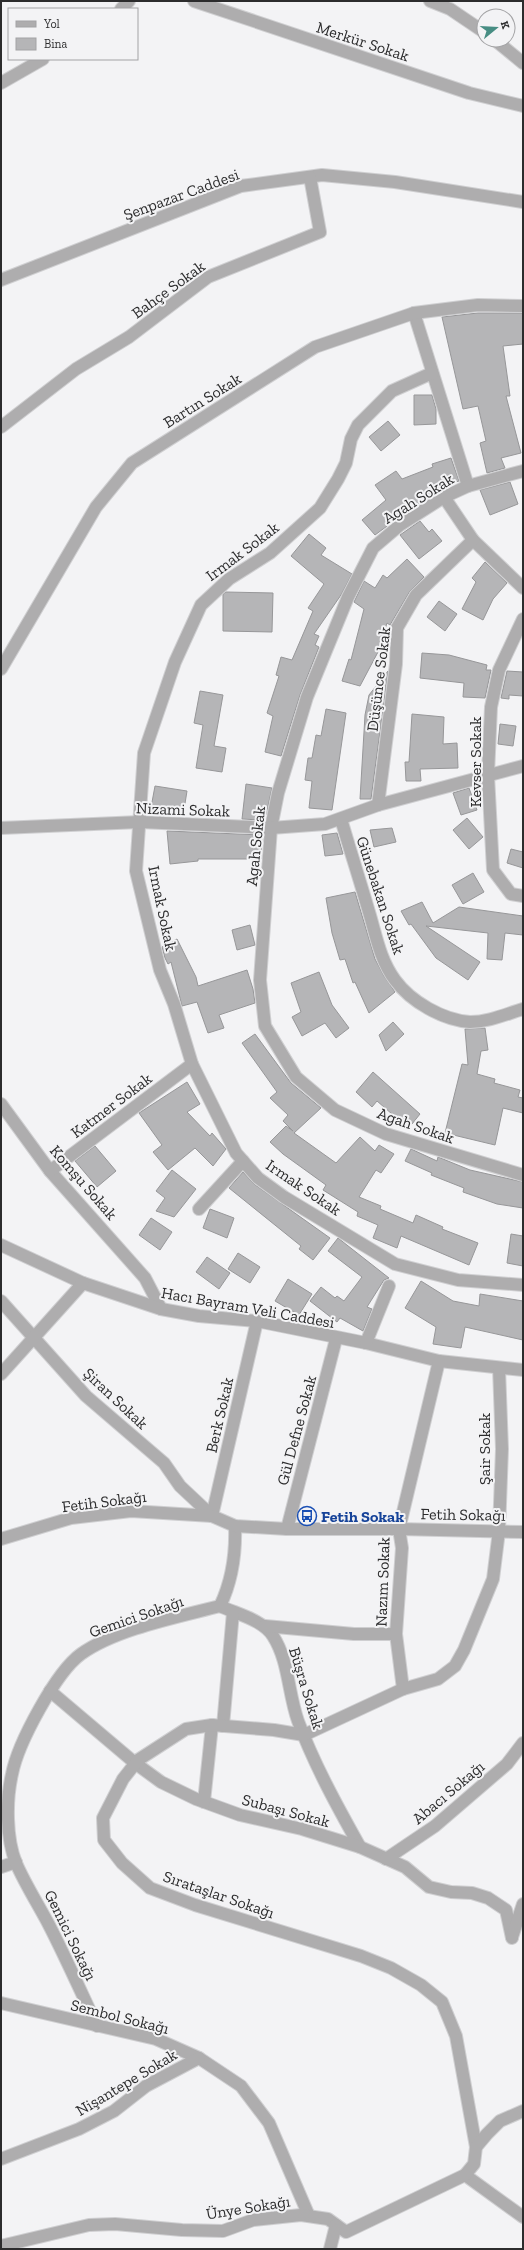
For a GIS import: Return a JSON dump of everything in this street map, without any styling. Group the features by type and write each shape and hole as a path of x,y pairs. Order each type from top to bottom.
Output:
{"street":[{"name":"Merkür Sokak","path":"194,1 469,93 523,106"},
{"path":"430,1 450,9 476,27"},
{"path":"505,48 523,63"},
{"path":"1,83 41,60"},
{"name":"Şenpazar Caddesi","path":"1,280 241,186 322,175 395,182 523,202"},
{"name":"Bahçe Sokak","path":"1,427 76,369 129,337 208,276 320,232 310,177"},
{"name":"Bartın Sokak","path":"1,669 96,507 132,463 315,347 414,313 478,305 523,306"},
{"path":"414,313 468,486"},
{"name":"Irmak Sokak","path":"432,373 392,391 358,425 351,439 346,463 320,508 270,554 229,579 201,605 175,662 144,753 136,871 147,923 160,970 174,1004 192,1064 236,1153 258,1178 284,1197 396,1264 458,1280 523,1285"},
{"name":"Agah Sokak","path":"523,471 468,486 444,497 400,525 374,548 348,597 307,697 278,792 270,828 260,980 265,1026 296,1077 334,1110 386,1134 523,1175"},
{"path":"444,497 473,540 523,588"},
{"name":"Düşünce Sokak","path":"378,805 396,664 397,628 416,595 473,540"},
{"name":"Kevser Sokak","path":"523,619 499,670 491,707 488,775 493,870 511,894 523,896"},
{"name":"Nizami Sokak","path":"1,828 140,822 270,828 325,824 378,805 523,766"},
{"name":"Günebakan Sokak","path":"341,819 382,956 395,980 411,996 430,1009 450,1018 470,1022 490,1020 523,1009"},
{"name":"Katmer Sokak","path":"50,1171 192,1064"},
{"name":"Komşu Sokak","path":"1,1104 50,1171 145,1278 161,1309"},
{"path":"199,1209 243,1161"},
{"name":"Hacı Bayram Veli Caddesi","path":"1,1245 83,1283 161,1309 199,1316 257,1321 336,1339 366,1343 439,1361 523,1370"},
{"path":"1,1374 83,1283"},
{"path":"366,1343 388,1286"},
{"name":"Şiran Sokak","path":"1,1302 86,1396 164,1464 180,1486 212,1516"},
{"name":"Berk Sokak","path":"212,1516 257,1321"},
{"name":"Gül Defne Sokak","path":"287,1529 336,1339"},
{"name":"Nazım Sokak","path":"404,1689 396,1634 402,1548 399,1529 439,1361"},
{"name":"Şair Sokak","path":"499,1368 502,1449 499,1530"},
{"name":"Fetih Sokağı","path":"1,1539 71,1518 131,1511 212,1516 235,1526 287,1529 499,1530 523,1532"},
{"path":"235,1526 236,1546 229,1587 220,1606 265,1626 354,1634 396,1634"},
{"path":"304,1735 404,1689 438,1679 454,1666 464,1650 493,1579 499,1530"},
{"name":"Gemici Sokağı","path":"97,2026 50,1926 16,1862 7,1818 12,1773 29,1731 50,1691 57,1679 80,1655 104,1641 162,1621 220,1606"},
{"path":"204,1802 217,1725 233,1612"},
{"name":"Büşra Sokak","path":"265,1626 273,1636 281,1653 297,1719 337,1806 360,1847"},
{"name":"Subaşı Sokak","path":"50,1691 135,1763 161,1782 204,1802 240,1815 302,1829 360,1847 405,1867 429,1887 451,1892 472,1893 488,1898 506,1910 517,1939"},
{"name":"Sırataşlar Sokağı","path":"304,1735 274,1730 217,1725 186,1729 160,1744 135,1763 123,1779 103,1818 104,1840 122,1864 150,1888 195,1905 361,1956 391,1968 421,1985 442,2002 456,2036 476,2148"},
{"name":"Abacı Sokağı","path":"386,1859 435,1826 507,1764 523,1742"},
{"path":"1,1867 16,1862"},
{"path":"517,1939 523,1904"},
{"name":"Sembol Sokağı","path":"1,2004 156,2039 199,2058 241,2086 270,2123 309,2216"},
{"name":"Nişantepe Sokak","path":"1,2159 79,2129 114,2111 146,2086 199,2058"},
{"path":"523,2111 500,2121 476,2148 474,2164 465,2175 523,2218"},
{"name":"Ünye Sokağı","path":"1,2246 88,2225 115,2224 182,2230 223,2231 253,2220 309,2216 328,2219 346,2232 465,2175"},
{"path":"330,2249 336,2225"}],"building":[{"path":"478,313 523,313 523,344 503,346 510,396 506,396 521,453 501,458 505,468 487,473 480,443 486,441 478,406 463,409 442,317"},
{"path":"414,395 432,395 436,409 436,424 414,425"},
{"path":"388,421 400,435 381,451 369,437"},
{"path":"451,458 459,481 436,488 438,492 422,502 409,507 410,509 375,535 362,520 386,500 375,485 396,471 402,479 433,467 432,464"},
{"path":"510,482 518,504 490,515 480,490"},
{"path":"420,521 429,532 432,529 442,541 419,559 400,535"},
{"path":"309,534 326,548 321,555 352,574 341,595 314,634 319,636 315,645 319,647 300,695 281,756 265,752 273,716 267,713 279,676 276,675 281,657 292,660 313,611 308,608 324,584 291,556"},
{"path":"407,559 424,577 410,591 390,625 387,623 378,652 360,686 342,681 349,659 351,660 364,609 354,602 364,581 375,588 383,575 387,578"},
{"path":"485,562 507,583 493,599 483,620 462,609 476,582 472,578"},
{"path":"226,592 273,593 272,632 223,631 223,594"},
{"path":"439,601 457,614 445,631 427,617"},
{"path":"422,653 449,655 487,665 486,670 491,670 485,698 463,697 464,683 420,678"},
{"path":"388,671 371,799 360,799 365,715 369,695"},
{"path":"507,671 523,672 523,696 509,695 509,699 501,698"},
{"path":"200,691 223,695 214,746 226,748 222,772 196,768 203,725 194,723"},
{"path":"326,709 346,713 332,810 309,808 312,781 305,780 308,758 312,758 316,735 321,736"},
{"path":"412,714 444,717 443,744 457,743 458,768 420,769 421,781 406,781 405,762 409,762"},
{"path":"500,724 516,726 513,746 498,744"},
{"path":"246,784 272,788 266,815 259,814 260,820 242,819"},
{"path":"155,786 187,791 183,816 150,813"},
{"path":"469,788 477,810 461,815 453,793"},
{"path":"467,818 483,837 469,849 453,830"},
{"path":"392,828 396,842 374,847 370,830"},
{"path":"167,831 262,835 261,859 198,859 198,861 170,864"},
{"path":"337,833 343,854 325,856 322,835"},
{"path":"511,849 523,852 523,868 507,863"},
{"path":"473,873 484,892 463,904 452,885"},
{"path":"355,892 375,959 395,992 369,1013 355,982 353,983 345,959 340,960 332,933 326,898"},
{"path":"422,902 433,923 459,907 523,916 523,935 505,933 502,960 487,959 488,933 426,926 480,962 468,980 436,958 411,924 409,925 401,911"},
{"path":"250,925 255,945 237,950 232,930"},
{"path":"177,939 196,977 198,986 247,970 253,989 255,1003 219,1015 224,1028 208,1033 197,1002 182,1006 171,962 168,964 165,958 162,947"},
{"path":"319,972 332,1005 349,1028 336,1038 325,1023 302,1036 292,1017 301,1012 291,983"},
{"path":"393,1022 404,1034 386,1051 379,1035"},
{"path":"485,1028 488,1050 481,1051 477,1074 495,1079 494,1083 520,1090 518,1097 523,1098 523,1113 503,1108 495,1145 445,1133 462,1064 468,1065 465,1029"},
{"path":"255,1034 291,1083 321,1108 294,1133 336,1163 360,1137 375,1151 379,1145 394,1154 381,1173 376,1170 359,1197 381,1206 380,1209 413,1223 416,1215 443,1227 442,1229 478,1243 469,1265 401,1236 397,1248 373,1238 378,1225 357,1216 358,1212 323,1190 326,1185 283,1154 270,1142 286,1126 293,1131 283,1121 288,1115 270,1098 277,1092 242,1043"},
{"path":"373,1072 420,1114 412,1124 400,1121 377,1101 372,1107 356,1092"},
{"path":"187,1082 200,1104 187,1112 210,1136 212,1133 226,1149 213,1166 195,1148 168,1170 153,1152 162,1145 139,1113"},
{"path":"95,1146 116,1171 97,1187 75,1161"},
{"path":"411,1149 437,1161 438,1157 470,1170 523,1182 523,1208 497,1204 463,1192 464,1188 431,1175 432,1173 405,1161"},
{"path":"172,1170 196,1189 174,1217 156,1211 165,1198 156,1191"},
{"path":"243,1172 254,1184 330,1238 313,1260 299,1249 301,1246 229,1188"},
{"path":"210,1209 234,1218 227,1238 203,1228"},
{"path":"151,1218 172,1232 160,1250 139,1235"},
{"path":"511,1234 523,1236 523,1266 507,1263"},
{"path":"338,1238 389,1278 384,1280 367,1307 372,1309 363,1331 340,1318 337,1322 310,1301 321,1287 335,1298 337,1296 344,1301 362,1277 328,1251"},
{"path":"238,1253 260,1267 250,1283 228,1269"},
{"path":"207,1257 230,1273 219,1289 196,1272"},
{"path":"288,1279 312,1294 299,1315 275,1301"},
{"path":"421,1281 453,1301 479,1306 480,1294 523,1301 523,1340 465,1327 461,1348 433,1344 436,1327 405,1308"}],"place":[{"name":"Fetih Sokak","path":"307,1516"}]}
